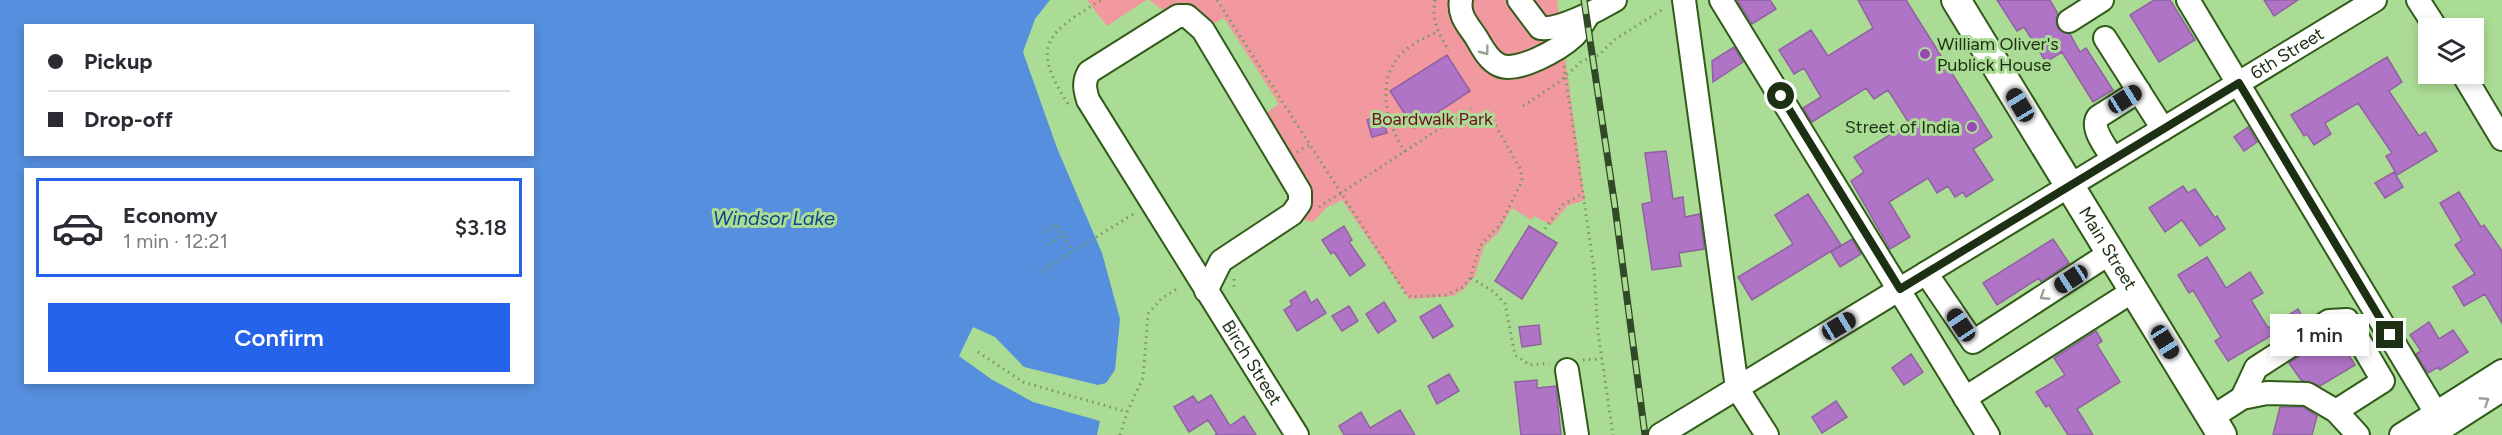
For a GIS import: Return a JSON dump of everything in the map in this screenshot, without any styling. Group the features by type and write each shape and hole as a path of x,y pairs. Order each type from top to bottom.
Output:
{"main road":[{"name":"Main Street","path":"1956,0 2217,427"}],"street":[{"path":"1461,0 1462,16 1486,55 1506,68 1515,68 1530,63 1573,36 1587,17"},
{"path":"1519,0 1540,28 1550,30 1565,22 1587,17 1615,0"},
{"path":"1721,0 1988,435"},
{"path":"2069,21 2102,0"},
{"path":"2188,0 2443,427"},
{"name":"6th Street","path":"1660,435 2375,0"},
{"path":"2418,0 2430,18"},
{"path":"1677,3 1737,388 1767,435"},
{"name":"Birch Street","path":"1206,291 1221,261 1292,214 1300,203 1300,192 1203,30 1187,16 1171,19 1095,67 1085,79 1088,100 1206,291 1297,435"},
{"path":"2105,38 2163,129"},
{"path":"2469,84 2502,139"},
{"path":"2113,159 2096,129 2095,122 2098,117 2139,91"},
{"path":"1926,273 1973,342 2110,253"},
{"path":"1965,398 2133,291"},
{"path":"2217,427 2242,398 2256,368 2329,321 2342,319 2348,320 2383,381 2336,411"},
{"path":"1566,365 1577,435"},
{"path":"2443,427 2502,371"},
{"path":"2401,435 2443,427 2502,390"},
{"path":"2242,398 2267,393 2307,394 2336,411 2358,435"}],"path":[{"path":"1074,114 1055,84 1048,67 1050,41 1063,23 1101,0"},
{"path":"1217,0 1406,294 1411,297 1446,295 1462,287 1470,278 1480,246 1500,225 1522,181 1521,170 1493,121"},
{"path":"1436,0 1434,16 1438,31 1449,51"},
{"path":"1522,106 1582,61 1599,55 1614,40 1677,3"},
{"path":"1405,152 1397,140 1386,110 1388,74 1403,52 1438,31"},
{"path":"1563,64 1594,269 1602,358 1613,435"},
{"path":"1341,193 1471,108"},
{"path":"1545,229 1562,205 1582,194"},
{"path":"1040,272 1137,212 1140,218"},
{"path":"1043,233 1056,224 1073,251"},
{"path":"1049,244 1063,235"},
{"path":"1470,278 1494,292 1505,304 1512,349 1522,362 1530,365 1566,365 1602,358"},
{"path":"1120,435 1127,412 1143,378 1148,345 1148,314 1162,298 1182,286"},
{"path":"978,352 1023,382 1127,412"}],"green space":[{"path":"1087,0 1146,0 1107,26"},
{"name":"Boardwalk Park","path":"1149,0 1557,0 1585,200 1567,206 1551,225 1534,216 1531,220 1512,208 1498,233 1484,246 1475,276 1464,289 1453,296 1409,299 1342,200 1326,208 1313,222 1304,220 1311,202 1264,114 1279,104 1224,18 1209,26 1174,9 1163,10"}],"water":[{"name":"Windsor Lake","path":"0,0 1050,0 1035,19 1023,52 1057,148 1102,253 1120,319 1115,370 1106,383 1098,385 1024,367 995,337 973,327 959,356 991,379 1033,402 1100,421 1097,435 0,435"}],"building":[{"path":"1737,0 1770,0 1776,9 1752,24"},
{"path":"1858,0 1906,0 1992,137 1973,149 1993,180 1966,197 1963,192 1955,197 1948,186 1937,193 1928,178 1889,202 1910,237 1890,249 1851,181 1864,172 1854,157 1909,123 1888,90 1874,99 1866,88 1812,122 1803,108 1821,97 1804,68 1794,74 1779,50 1811,30 1828,56 1873,28"},
{"path":"1997,0 2050,0 2058,14 2056,21 2058,29 2070,34 2080,52 2086,48 2113,90 2093,102 2062,52 2046,62 2024,27 2017,31"},
{"path":"2154,0 2170,0 2195,40 2159,62 2130,15"},
{"path":"2264,0 2298,0 2274,16"},
{"path":"1734,47 1743,62 1713,82 1712,61"},
{"path":"1447,55 1470,91 1414,128 1390,91"},
{"path":"2387,57 2402,82 2389,91 2419,136 2425,132 2437,151 2397,175 2386,156 2392,153 2358,103 2325,123 2331,134 2314,145 2307,134 2304,136 2291,115"},
{"path":"1382,115 1387,133 1372,137 1367,120"},
{"path":"2248,127 2257,142 2244,151 2234,137"},
{"path":"1666,151 1673,199 1683,197 1685,217 1700,214 1704,249 1679,253 1681,266 1652,270 1642,204 1652,202 1645,153"},
{"path":"2394,172 2403,187 2385,198 2375,183"},
{"path":"2183,186 2188,193 2195,189 2225,229 2200,246 2182,220 2165,232 2149,208"},
{"path":"2459,192 2481,227 2484,225 2502,251 2502,323 2485,294 2464,306 2453,287 2475,274 2455,245 2462,240 2440,203"},
{"path":"1808,194 1841,245 1752,300 1738,277 1793,244 1775,215"},
{"path":"1344,226 1352,240 1349,242 1365,265 1350,276 1334,252 1331,254 1322,240"},
{"path":"1529,226 1557,243 1522,299 1495,281"},
{"path":"1852,239 1861,254 1840,267 1831,252"},
{"path":"2053,239 2069,263 2041,282 2039,278 1997,305 1983,283"},
{"path":"2207,257 2226,288 2250,272 2263,293 2251,300 2268,328 2298,309 2305,321 2275,340 2272,335 2228,361 2215,341 2221,337 2193,290 2189,293 2178,275"},
{"path":"1305,291 1311,303 1317,299 1326,313 1297,331 1284,310 1292,305 1290,301"},
{"path":"1384,302 1396,321 1378,333 1366,314"},
{"path":"1440,305 1453,326 1433,338 1420,317"},
{"path":"1349,306 1358,321 1342,331 1332,316"},
{"path":"2429,322 2439,339 2453,330 2468,352 2440,370 2438,367 2428,373 2416,354 2421,351 2410,335"},
{"path":"1539,325 1541,344 1522,347 1519,327"},
{"path":"2096,331 2102,341 2097,345 2120,382 2077,409 2093,435 2068,435 2049,405 2046,407 2036,392 2065,375 2054,358"},
{"path":"2336,334 2355,365 2320,386 2301,380 2289,363"},
{"path":"1911,354 1923,372 1904,385 1892,368"},
{"path":"1449,374 1459,391 1437,404 1428,386"},
{"path":"1537,380 1537,388 1556,386 1561,435 1521,435 1515,382"},
{"path":"1211,395 1230,426 1244,416 1256,435 1215,435 1217,434 1208,420 1189,432 1174,407 1193,396 1198,403"},
{"path":"1836,401 1847,417 1822,433 1812,417"},
{"path":"2280,407 2303,407 2317,416 2312,435 2273,435"},
{"path":"1400,410 1415,435 1344,435 1339,426 1361,412 1370,428"}],"railway":[{"path":"1584,0 1615,207 1645,435"}],"place":[{"name":"William Oliver's Publick House","path":"1925,54"},
{"name":"Street of India","path":"1972,127"}],"route":[{"path":"1781,96 1900,289 2239,83 2390,335"}]}
